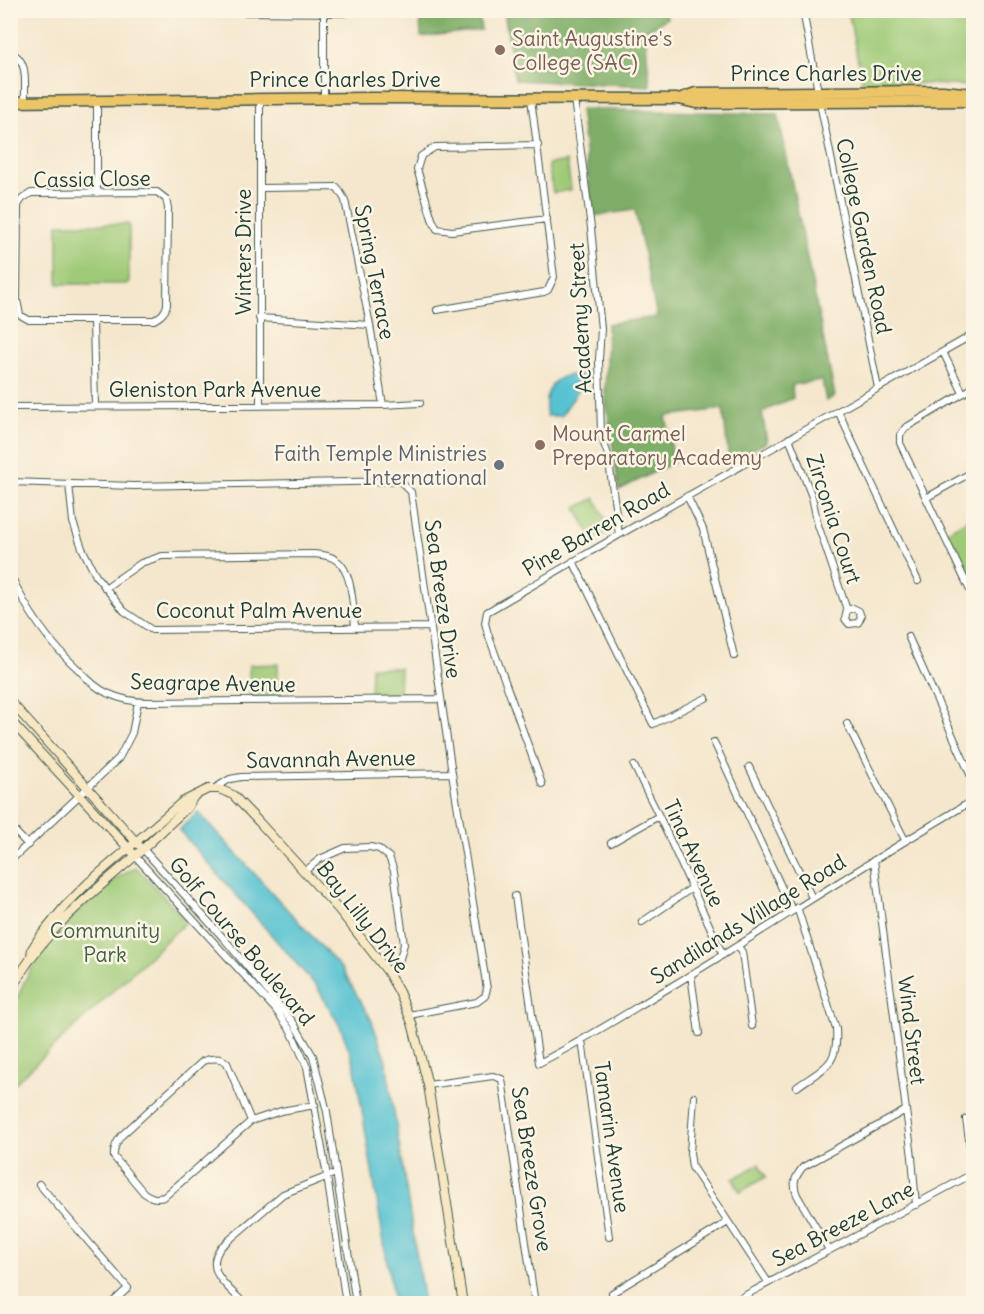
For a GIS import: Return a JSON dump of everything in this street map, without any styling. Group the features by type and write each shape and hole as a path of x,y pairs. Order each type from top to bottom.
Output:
{"highway":[{"name":"Prince Charles Drive","path":"679,99 696,93 943,91 974,94"},
{"name":"Prince Charles Drive","path":"10,102 260,99 679,99 696,103 974,101"}],"main road":[{"path":"10,701 142,849"},
{"path":"10,720 135,856"},
{"path":"10,993 31,956 37,952 70,912 187,808 201,791 214,789"},
{"name":"Bay Lilly Drive","path":"214,789 228,792 241,802 364,940 387,971 409,1015 428,1085 463,1304"},
{"path":"31,956 32,949 39,938 65,906 182,802 193,798"}],"street":[{"path":"52,10 344,13"},
{"name":"College Garden Road","path":"803,10 878,388"},
{"path":"324,13 324,99"},
{"path":"10,52 19,57 23,64 25,102"},
{"name":"Winters Drive","path":"260,99 260,406"},
{"path":"437,310 544,292 548,290 554,277 531,99"},
{"name":"Academy Street","path":"574,99 591,228 601,329 599,359 601,435 609,455 619,535"},
{"path":"97,101 97,193"},
{"path":"538,145 435,147 421,156 417,169 437,230 452,231 547,219"},
{"name":"Spring Terrace","path":"260,188 337,187 345,200 383,405"},
{"name":"Cassia Close","path":"157,192 166,199 168,208 165,312 154,320 93,320 29,320 20,315 17,300 18,205 31,193 157,192"},
{"path":"259,318 370,325"},
{"path":"93,320 95,406"},
{"name":"Pine Barren Road","path":"542,784 485,622 487,612 974,334"},
{"path":"943,352 963,393"},
{"path":"974,387 905,428 900,435 900,443 974,599"},
{"name":"Gleniston Park Avenue","path":"10,407 420,403"},
{"path":"838,411 918,581"},
{"name":"Zirconia Court","path":"789,438 812,497 818,525 847,610"},
{"path":"926,498 974,471"},
{"name":"Sea Breeze Drive","path":"10,482 134,486 400,481 411,492 487,991 477,1002 409,1015"},
{"name":"Coconut Palm Avenue","path":"69,484 72,522 96,576 124,611 152,630 431,627"},
{"path":"687,496 703,529 734,656"},
{"path":"105,588 141,563 162,556 314,554 329,556 339,561 345,570 352,596 355,627"},
{"path":"573,561 653,724 706,698"},
{"name":"Seagrape Avenue","path":"10,573 31,614 57,649 104,692 138,702 441,699"},
{"path":"909,636 974,783"},
{"path":"10,861 123,752 132,733 138,702"},
{"path":"847,724 905,840"},
{"path":"714,742 795,909 836,1029 836,1054 828,1065 797,1087"},
{"name":"Tina Avenue","path":"634,766 723,955"},
{"path":"749,767 812,898"},
{"name":"Savannah Avenue","path":"214,789 230,779 241,777 452,773"},
{"name":"Sandilands Village Road","path":"515,896 539,1063 691,975 905,840 974,800"},
{"path":"610,843 659,816"},
{"path":"10,826 28,845"},
{"path":"305,872 320,859 345,848 370,848 382,851 389,857 394,871 404,944 399,962 387,971"},
{"name":"Golf Course Boulevard","path":"142,849 226,941 293,1022 312,1056 327,1112 356,1304"},
{"name":"Golf Course Boulevard","path":"135,856 275,1009 291,1030 307,1067 315,1105 346,1304"},
{"name":"Wind Street","path":"874,860 906,1110 915,1205"},
{"path":"642,922 692,888"},
{"path":"738,946 742,952 752,1026"},
{"path":"691,975 699,1033"},
{"name":"Tamarin Avenue","path":"582,1040 609,1237"},
{"path":"251,1121 227,1063 219,1058 210,1058 202,1061 122,1135 116,1145 114,1157 144,1193 150,1197 161,1198 251,1121 281,1111 315,1105"},
{"name":"Sea Breeze Grove","path":"428,1085 493,1076 502,1079 535,1304"},
{"path":"694,1097 690,1160 696,1174 713,1195 768,1282"},
{"path":"829,1250 797,1195 793,1186 796,1176 803,1167 906,1110"},
{"path":"966,1119 973,1174"},
{"path":"245,1304 219,1278 214,1265 215,1254 283,1194 336,1173"},
{"name":"Sea Breeze Lane","path":"729,1304 973,1174"},
{"path":"39,1184 128,1288 111,1304"},
{"path":"612,1293 728,1222"},
{"path":"36,1304 43,1304"}],"green space":[{"path":"422,11 479,11 481,30 421,37"},
{"path":"504,11 664,11 667,18 645,32 650,86 515,80"},
{"path":"848,11 973,11 973,86 862,81"},
{"path":"580,109 778,114 835,396 826,401 822,380 792,385 793,398 762,412 767,442 729,462 723,409 666,416 674,462 619,490 605,394 607,324 657,317 635,210 593,216"},
{"path":"567,161 571,190 553,193 548,164"},
{"path":"58,224 129,224 129,284 58,284"},
{"path":"595,498 607,522 609,532 593,540 576,508"},
{"path":"973,516 973,568 965,573 946,532"},
{"path":"278,664 278,696 250,696 249,665"},
{"path":"371,667 400,668 399,696 370,695"},
{"name":"Community Park","path":"136,867 187,921 11,1087 11,1012 38,957 57,931 115,879"},
{"path":"759,1164 766,1177 740,1192 733,1179"}],"water":[{"path":"581,375 583,383 561,416 547,416 546,404 551,386 560,378"},
{"path":"198,812 341,968 371,1019 386,1061 424,1303 394,1303 354,1063 340,1026 317,987 179,830"}],"place":[{"name":"Saint Augustine's College (SAC)","path":"500,50"},
{"name":"Mount Carmel Preparatory Academy","path":"540,445"},
{"name":"Faith Temple Ministries International","path":"499,465"}]}
